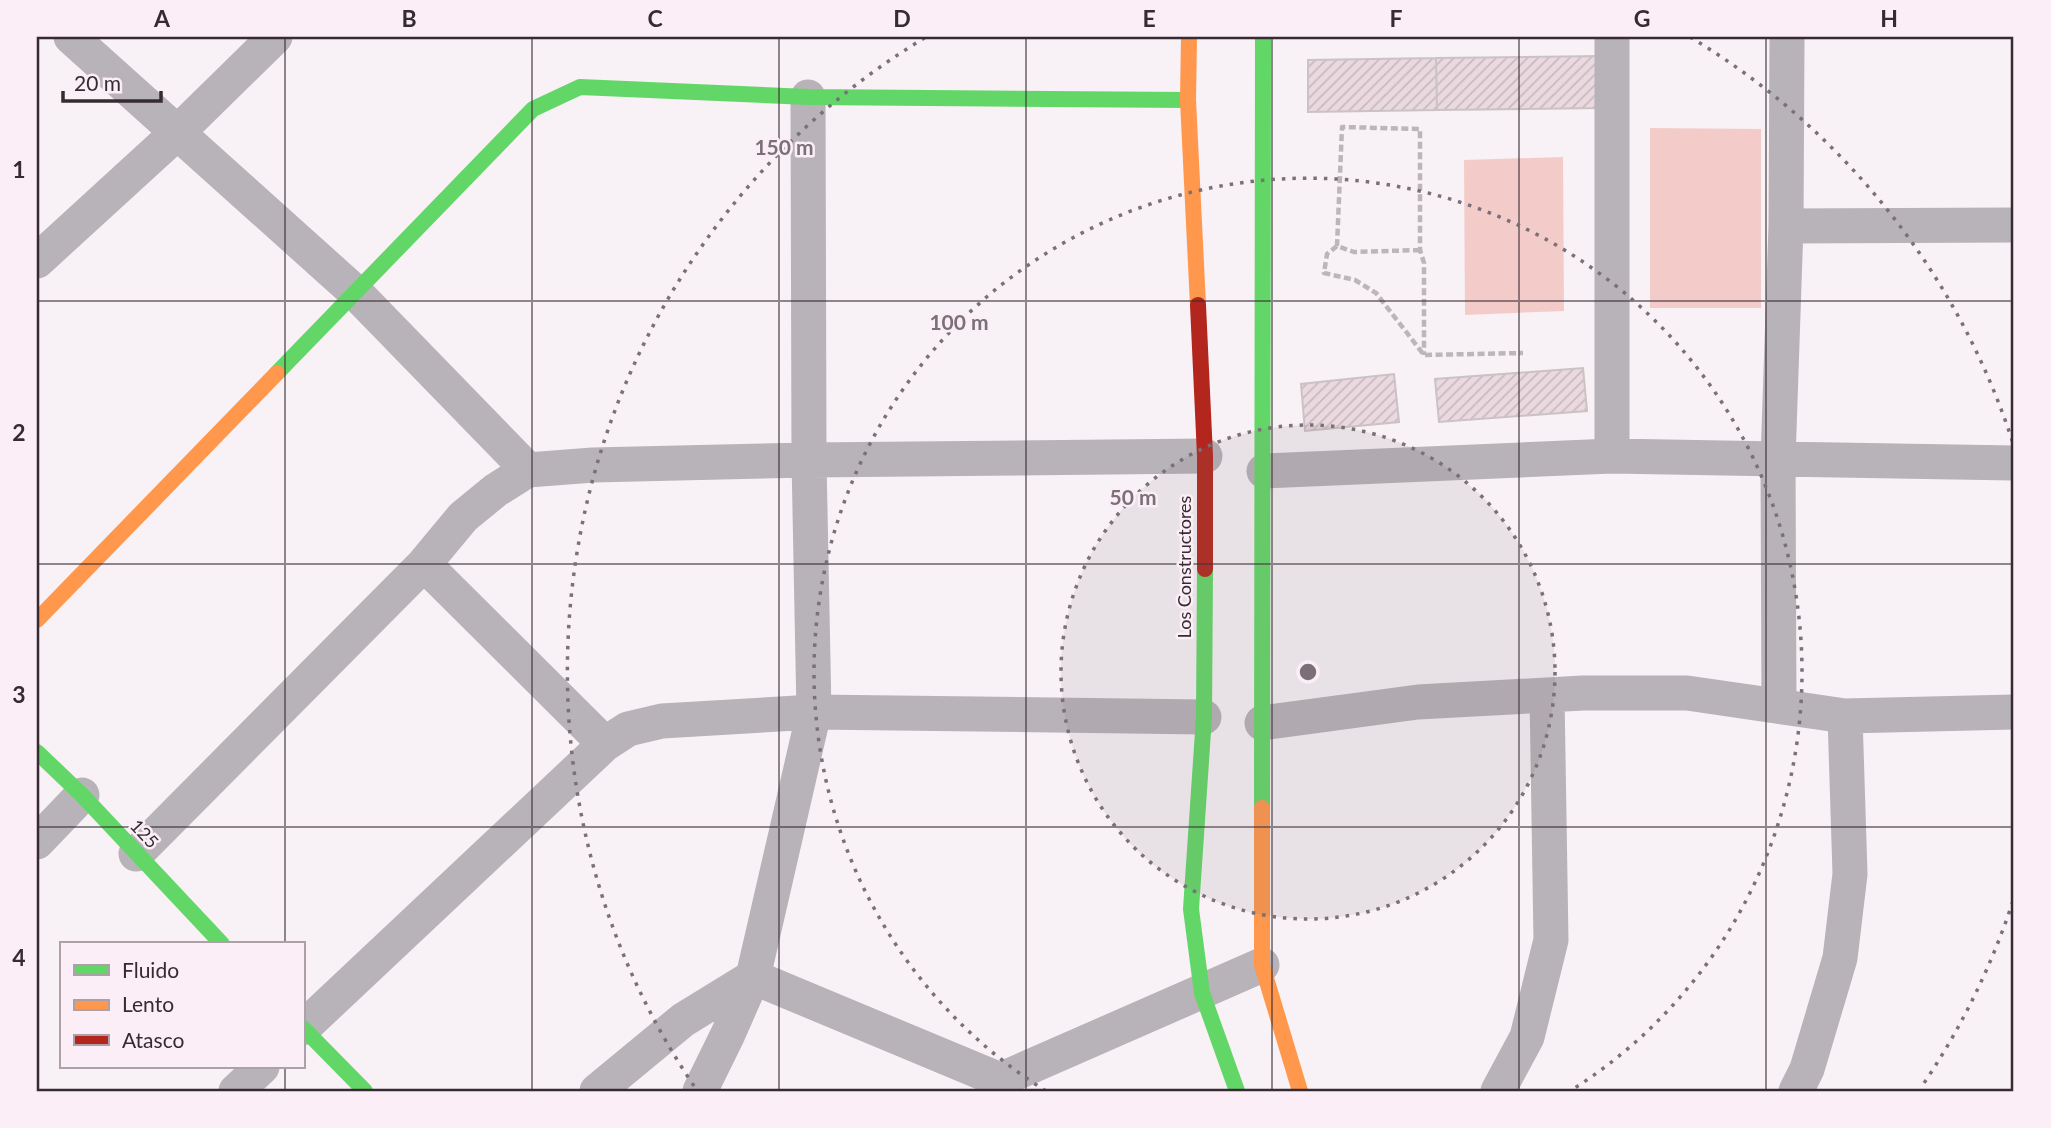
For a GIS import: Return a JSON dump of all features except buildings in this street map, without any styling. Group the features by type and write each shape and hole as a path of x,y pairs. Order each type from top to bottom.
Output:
{"main road":[{"name":"Los Constructores","path":"1189,37 1188,100 1205,456 1204,717 1191,909 1202,993 1237,1091"},
{"path":"1264,37 1262,965 1300,1091"},
{"path":"37,620 533,109 580,87 808,97 1188,100"},
{"name":"125","path":"37,752 82,795 220,942"},
{"path":"304,1029 365,1091"}],"street":[{"path":"71,37 355,292 528,470"},
{"path":"37,261 178,132 275,37"},
{"path":"1612,37 1612,456"},
{"path":"1779,706 1779,460 1786,226 1787,37"},
{"path":"700,1091 753,977 814,712 809,460 808,97"},
{"path":"1786,226 2014,225"},
{"path":"136,854 424,564 463,517 496,490 528,470 593,464 1205,456"},
{"path":"1264,471 1612,456 2014,463"},
{"path":"424,564 605,744"},
{"path":"1262,723 1418,702 1583,693 1687,693 1845,716 2014,712"},
{"path":"1498,1091 1527,1037 1551,940 1547,695"},
{"path":"304,1027 605,744 628,729 662,721 814,712 1204,717"},
{"path":"1796,1091 1807,1069 1840,958 1850,874 1845,716"},
{"path":"37,842 82,795"},
{"path":"753,977 996,1085 1262,965"},
{"path":"597,1091 683,1020 753,977"},
{"path":"236,1091 261,1068"}],"path":[{"path":"1342,127 1420,129 1420,250 1424,263 1424,355 1376,293 1355,280 1324,273 1327,254 1336,246 1342,127"},
{"path":"1336,246 1354,252 1420,250"},
{"path":"1424,355 1523,353"}],"shaded area":[{"path":"1650,128 1761,129 1761,308 1650,308"},
{"path":"1563,157 1564,311 1465,315 1464,160"}],"traffic: fast":[{"path":"1262,808 1263,37"},
{"path":"277,373 533,109 580,87 808,97 1188,100"},
{"path":"1205,569 1204,717 1191,909 1202,993 1237,1091"},
{"path":"37,752 82,795 220,942"},
{"path":"304,1029 365,1091"}],"traffic: slow":[{"path":"1189,37 1188,100 1198,305"},
{"path":"37,620 277,373"},
{"path":"1262,808 1262,965 1300,1091"}],"traffic: jam":[{"path":"1198,305 1205,456 1205,569"}]}
